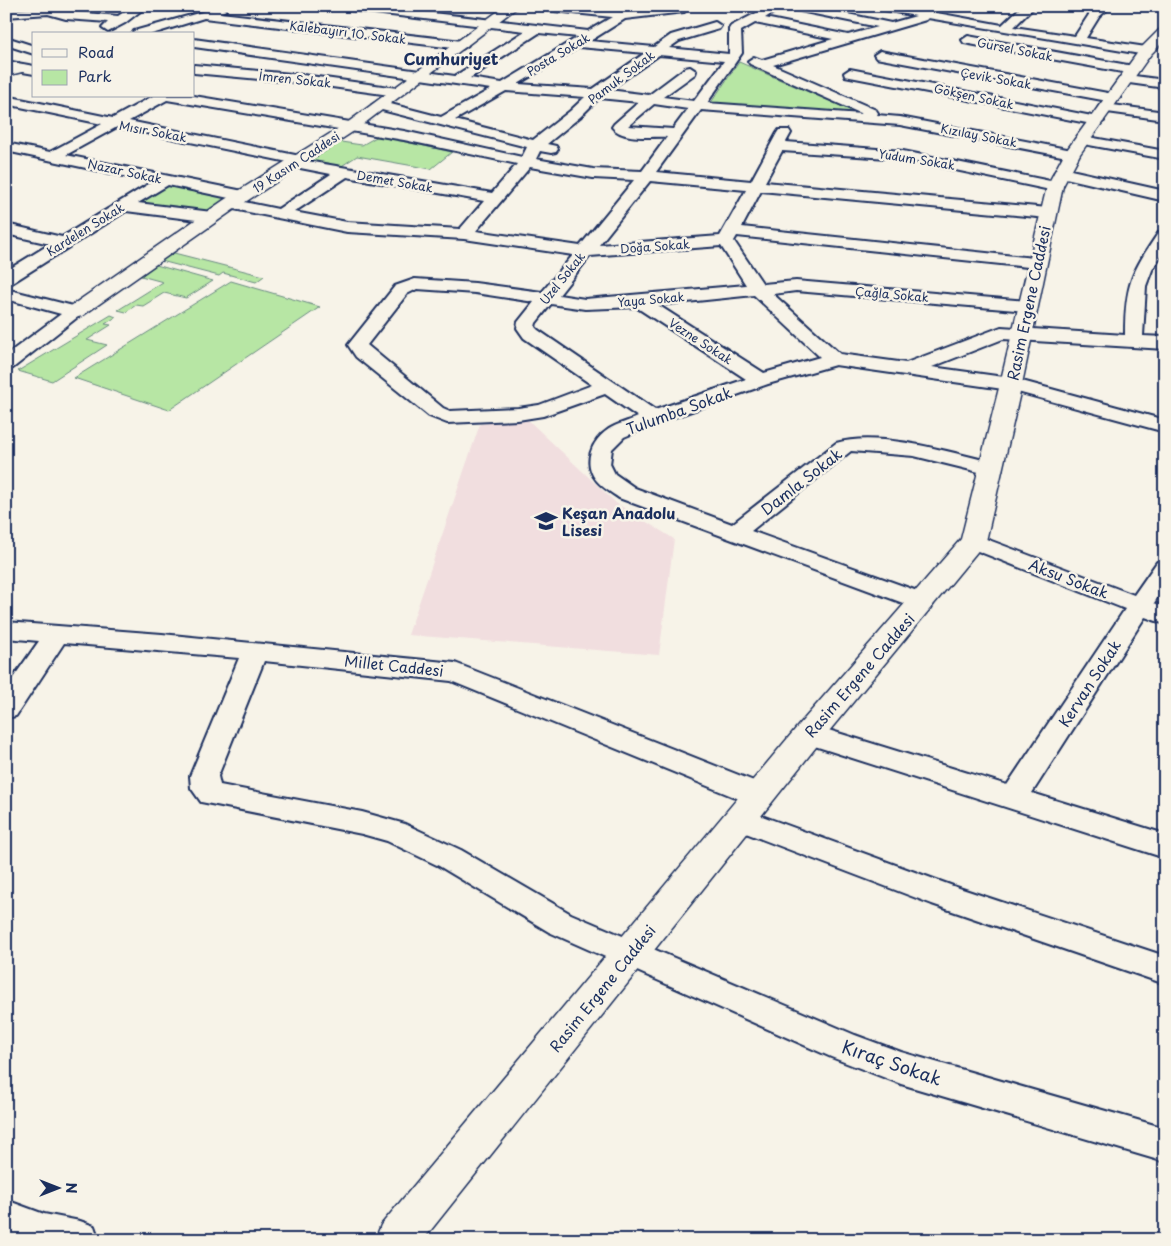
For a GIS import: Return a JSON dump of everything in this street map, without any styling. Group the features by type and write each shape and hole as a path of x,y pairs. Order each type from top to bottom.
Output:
{"main road":[{"name":"19 Kasım Caddesi","path":"75,312 237,200 352,126 513,6"},
{"path":"6,72 29,67"},
{"name":"Rasim Ergene Caddesi","path":"396,1240 809,734 973,541 1011,384 1048,213 1112,102"}],"street":[{"path":"6,14 73,6"},
{"path":"101,32 141,6"},
{"path":"146,32 234,6"},
{"path":"341,6 590,35"},
{"path":"535,6 624,15"},
{"path":"790,6 922,31"},
{"path":"879,6 1006,30 1078,41"},
{"path":"761,64 927,16 942,6"},
{"path":"1006,30 1029,6"},
{"path":"1078,41 1094,15 1105,6"},
{"path":"734,56 735,30 753,14 774,9"},
{"path":"48,10 66,15 121,20"},
{"path":"353,32 386,12"},
{"path":"685,12 715,26 735,30"},
{"name":"Posta Sokak","path":"444,121 624,15 685,12"},
{"name":"Kalebayırı 10. Sokak","path":"204,14 462,45"},
{"path":"753,14 847,38"},
{"name":"Pamuk Sokak","path":"536,145 575,114 595,94 675,38 715,26"},
{"path":"458,81 536,29"},
{"name":"Gürsel Sokak","path":"958,38 1012,49 1112,102"},
{"path":"6,41 32,49"},
{"path":"1078,41 1165,196"},
{"path":"195,43 504,87 595,94 698,106 886,120"},
{"path":"577,43 734,56 761,64 886,120"},
{"path":"872,60 897,46"},
{"path":"936,88 958,71 1012,49"},
{"name":"Uzel Sokak","path":"653,418 528,331 527,322 646,176 734,56"},
{"name":"Çevik Sokak","path":"872,60 958,71 1112,102"},
{"name":"Gökşen Sokak","path":"872,60 846,74 936,88 1112,102"},
{"path":"637,64 655,66"},
{"path":"6,66 29,67"},
{"name":"İmren Sokak","path":"195,68 297,78 397,92"},
{"path":"672,69 720,76"},
{"path":"678,133 627,131 619,127 629,117 690,71"},
{"path":"808,85 825,80"},
{"path":"1112,102 1165,84"},
{"path":"53,156 160,98"},
{"path":"180,98 352,126 527,162 594,173 646,176 1048,213"},
{"name":"Mısır Sokak","path":"6,100 298,161"},
{"path":"1112,102 1165,116"},
{"path":"1112,102 1165,155"},
{"name":"Kızılay Sokak","path":"886,120 935,127 1112,102"},
{"name":"Yudum Sokak","path":"776,146 908,155 1112,102"},
{"path":"379,105 563,152"},
{"path":"794,114 729,236 757,289 834,359"},
{"path":"464,234 527,162 536,145"},
{"name":"Nazar Sokak","path":"6,147 165,180 280,214 355,228 464,234"},
{"path":"581,157 646,176"},
{"name":"Demet Sokak","path":"298,161 344,172 495,198"},
{"path":"280,214 344,172"},
{"name":"Kardelen Sokak","path":"6,279 62,242 165,180"},
{"path":"121,206 212,217"},
{"path":"6,229 62,242"},
{"name":"Doğa Sokak","path":"464,234 584,251 729,236 1037,263"},
{"path":"1134,341 1134,316 1140,280 1149,260 1162,245"},
{"name":"Yaya Sokak","path":"608,386 560,405 536,411 447,417 436,412 363,353 357,345 401,290 410,285 423,284 476,288 596,304 757,289"},
{"name":"Çağla Sokak","path":"757,289 806,286 1028,306"},
{"path":"6,294 75,312"},
{"name":"Vezne Sokak","path":"640,301 761,380"},
{"path":"6,364 75,312"},
{"path":"909,370 1001,333 1165,343"},
{"path":"816,343 939,358"},
{"name":"Tulumba Sokak","path":"922,602 627,493 606,478 600,469 599,460 605,443 617,433 653,418 761,380 834,359 1011,384 1165,426"},
{"name":"Damla Sokak","path":"734,533 843,447 850,445 914,450 991,469"},
{"name":"Aksu Sokak","path":"973,541 1165,616"},
{"name":"Kervan Sokak","path":"1013,799 1165,567"},
{"name":"Millet Caddesi","path":"6,630 255,651 455,672 759,796"},
{"path":"6,709 57,634"},
{"name":"Kıraç Sokak","path":"255,651 204,776 205,788 211,794 362,823 394,832 450,858 560,923 872,1058 1165,1145"},
{"path":"809,734 1165,846"},
{"path":"740,818 943,895 1165,970"},
{"path":"6,1219 44,1234 80,1240"}],"shaded area":[{"name":"Keşan Anadolu Lisesi","path":"527,419 616,503 674,539 659,655 408,635 480,424"}],"green space":[{"path":"739,62 864,116 710,104"},
{"path":"378,136 452,152 431,169 357,156 337,169 304,163 334,141 362,145"},
{"path":"166,183 230,197 207,213 131,205"},
{"path":"174,253 264,276 256,282 223,273 219,276 161,261"},
{"path":"156,265 213,281 186,298 164,293 143,306 136,305 126,312 118,310 163,282 141,276"},
{"path":"231,281 320,307 169,410 74,378"},
{"path":"111,315 116,317 105,324 111,325 87,340 107,345 52,381 18,371"}],"place":[{"name":"Keşan Anadolu Lisesi","path":"546,521"}],"district":[{"name":"Cumhuriyet","path":"451,58"}]}
